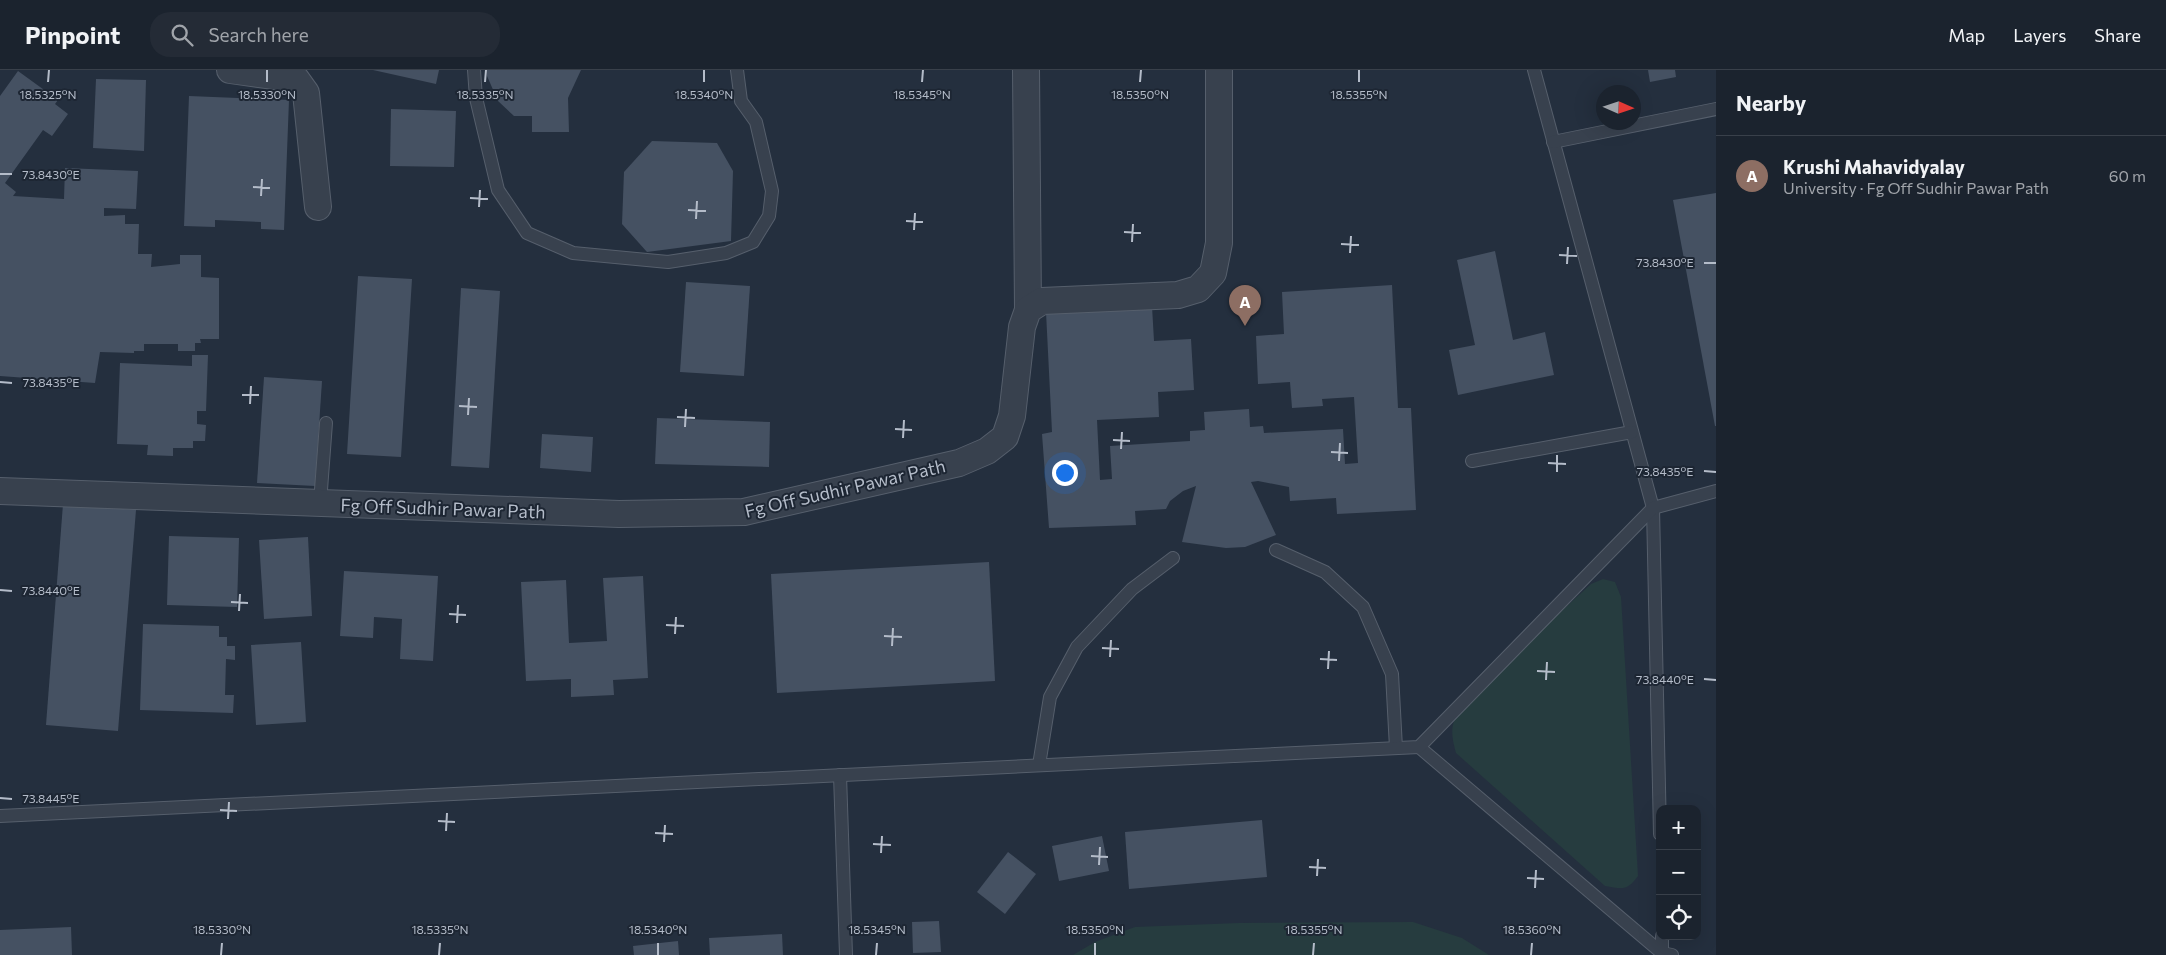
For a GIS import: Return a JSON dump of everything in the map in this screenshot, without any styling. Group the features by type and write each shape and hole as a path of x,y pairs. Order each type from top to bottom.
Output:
{"street":[{"path":"230,70 296,80 306,92 318,207"},
{"path":"1026,70 1028,310 1042,302 1178,295 1198,289 1213,273 1219,243 1219,70"},
{"name":"Fg Off Sudhir Pawar Path","path":"0,491 619,514 744,512 959,462 987,451 1005,437 1012,416 1022,327 1028,310"}],"lane":[{"path":"474,70 476,98 498,190 528,233 573,253 668,262 726,253 753,242 769,216 772,191 756,122 741,101 737,70"},
{"path":"1534,70 1652,508 1659,805"},
{"path":"1553,142 1716,109"},
{"path":"320,503 326,423"},
{"path":"1472,461 1632,432"},
{"path":"1419,747 1652,508 1716,491"},
{"path":"1276,550 1325,572 1363,607 1392,674 1396,748"},
{"path":"1039,765 1050,697 1077,647 1132,589 1173,558"},
{"path":"0,816 1419,747 1666,954"},
{"path":"840,775 846,955"},
{"path":"1663,940 1666,954"}],"green space":[{"path":"1603,579 1615,582 1621,597 1638,876 1631,884 1624,888 1605,886 1456,753 1452,736 1456,717 1469,696 1591,584"},
{"path":"1413,922 1462,938 1489,955 1073,955 1095,942 1135,927 1239,923"}],"building":[{"path":"373,70 439,70 436,84"},
{"path":"487,70 581,70 568,98 569,132 532,132 532,116 514,116 498,101 487,76"},
{"path":"1648,70 1675,70 1676,77 1650,82"},
{"path":"18,71 58,100 55,104 68,114 52,136 43,130 5,183 16,192 13,196 64,199 65,168 138,171 136,209 104,208 104,216 125,215 125,224 139,224 138,254 152,254 151,267 180,264 180,255 201,255 201,277 219,278 219,339 200,339 201,343 195,343 195,351 178,351 178,344 144,344 144,351 134,351 134,353 100,352 95,383 0,376 0,96"},
{"path":"96,79 146,80 144,151 93,148"},
{"path":"189,96 289,100 284,230 261,229 261,222 215,220 215,227 184,226"},
{"path":"391,109 456,111 454,167 390,166"},
{"path":"652,141 717,143 733,171 731,241 647,252 622,224 624,172"},
{"path":"1716,193 1716,426 1715,426 1673,200"},
{"path":"1495,251 1513,340 1545,332 1554,375 1458,395 1449,350 1475,345 1457,260"},
{"path":"358,276 412,279 401,457 347,454"},
{"path":"686,282 750,286 744,376 680,372"},
{"path":"1392,285 1398,408 1411,408 1416,510 1337,514 1336,498 1290,501 1289,487 1258,481 1251,482 1276,535 1245,547 1226,548 1182,542 1196,486 1183,491 1170,501 1166,509 1135,511 1136,525 1049,528 1042,434 1052,432 1046,312 1152,306 1154,341 1191,339 1194,390 1158,392 1159,417 1097,420 1100,480 1112,479 1110,446 1190,441 1190,431 1205,430 1204,412 1249,409 1250,427 1263,426 1264,433 1343,429 1345,464 1358,463 1354,397 1322,399 1323,406 1292,408 1290,382 1258,384 1256,336 1284,334 1282,292"},
{"path":"461,288 500,291 489,468 451,466"},
{"path":"192,355 208,355 206,411 197,411 197,424 206,425 205,441 193,441 193,448 173,448 173,456 147,455 148,445 117,444 120,363 192,366"},
{"path":"264,377 322,381 315,486 257,483"},
{"path":"657,418 770,422 769,467 655,464"},
{"path":"542,434 593,437 591,472 540,468"},
{"path":"63,504 136,510 118,731 46,725"},
{"path":"169,536 239,538 237,607 167,605"},
{"path":"308,537 312,616 264,619 259,540"},
{"path":"989,562 995,681 777,693 771,574"},
{"path":"344,571 438,576 433,661 400,659 402,619 374,617 373,638 340,636"},
{"path":"643,576 648,678 613,680 614,695 571,697 571,679 526,681 521,582 566,580 569,643 607,641 603,578"},
{"path":"143,624 219,626 219,637 227,637 227,646 235,646 235,660 226,659 225,695 234,695 233,713 140,710"},
{"path":"301,642 306,722 256,725 251,645"},
{"path":"1262,820 1267,877 1129,889 1125,832"},
{"path":"1102,836 1109,871 1059,881 1052,846"},
{"path":"1008,852 1036,874 1005,914 977,892"},
{"path":"939,921 941,952 913,953 912,922"},
{"path":"71,927 72,955 0,955 0,930"},
{"path":"782,934 783,955 710,955 709,938"},
{"path":"678,941 679,955 634,955 633,946"}],"place":[{"name":"Krushi Mahavidyalay","path":"1245,326"}]}
